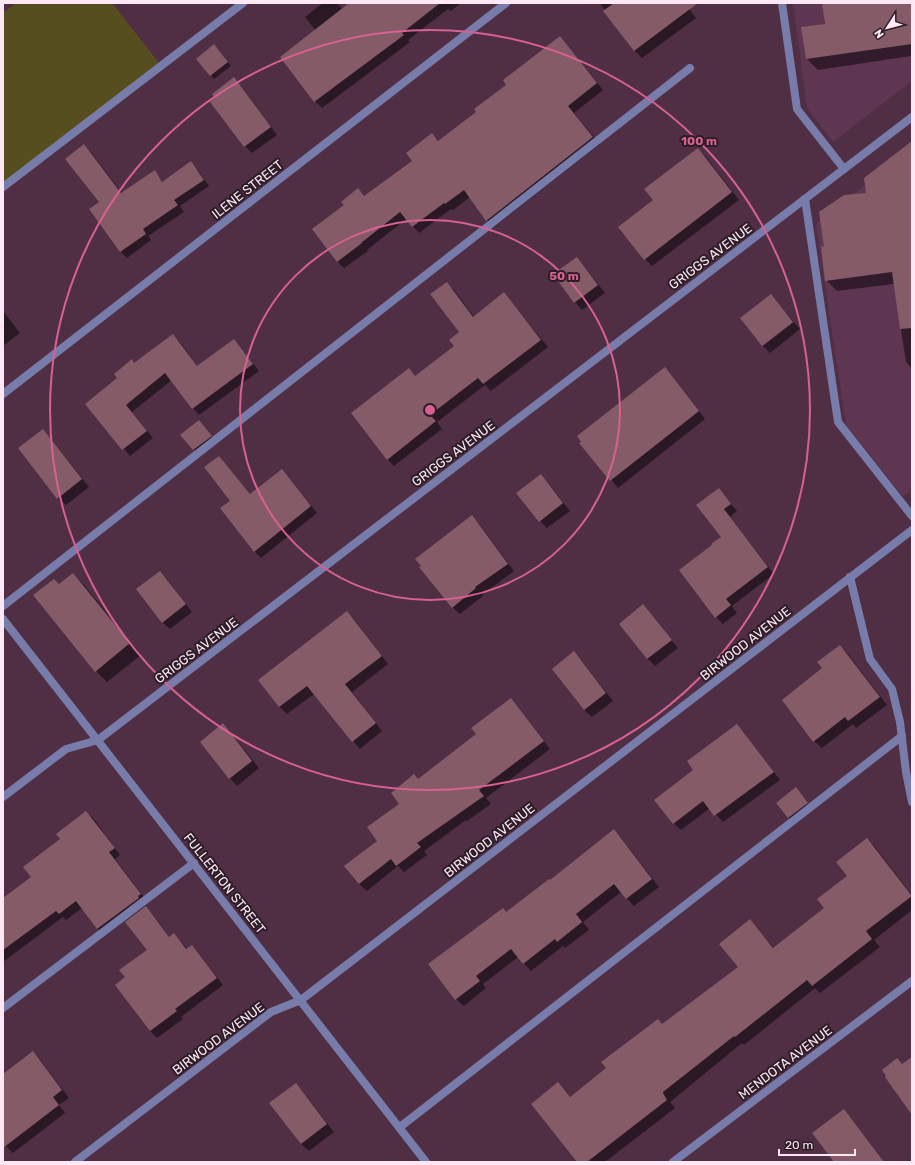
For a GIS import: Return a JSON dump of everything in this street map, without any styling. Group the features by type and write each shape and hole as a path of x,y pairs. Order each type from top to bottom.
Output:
{"street":[{"path":"3,187 243,3"},
{"name":"ILENE STREET","path":"3,394 506,3"},
{"path":"782,3 797,109 844,169"},
{"path":"3,606 690,68"},
{"name":"GRIGGS AVENUE","path":"3,797 66,749 98,740 912,117"},
{"path":"805,199 838,422 912,516"},
{"name":"BIRWOOD AVENUE","path":"75,1162 271,1012 301,1000 912,530"},
{"path":"850,577 870,659 892,688 900,722 906,772 912,802"},
{"name":"FULLERTON STREET","path":"3,619 426,1162"},
{"path":"400,1128 902,736"},
{"path":"3,1008 194,863"},
{"name":"MENDOTA AVENUE","path":"672,1162 912,981"}],"shaded area":[{"path":"16,3 112,3 159,63 3,186 3,13"},
{"path":"793,3 912,3 912,81 833,142 807,108"},
{"path":"912,147 912,490 903,496 846,425 816,224"}],"building":[{"path":"349,3 440,3 402,33 404,35 314,102 280,57"},
{"path":"614,3 698,3 634,51 603,11"},
{"path":"822,3 912,3 912,44 806,59 801,27 825,24"},
{"path":"560,36 597,83 568,106 593,137 486,221 464,190 412,227 400,212 337,262 312,229 344,205 341,202 358,188 364,196 412,161 406,153 432,133 438,141 476,112 474,109 506,85 503,80"},
{"path":"214,44 228,62 210,76 196,59"},
{"path":"234,77 271,127 244,147 210,102 215,98 212,94"},
{"path":"912,141 912,328 900,329 892,272 825,281 821,246 824,247 819,212 844,195 866,193 864,178"},
{"path":"84,144 121,193 155,170 162,182 191,161 204,180 174,200 178,205 143,229 146,234 120,252 89,209 99,202 65,159"},
{"path":"698,148 732,192 644,260 618,227 653,200 644,189"},
{"path":"577,257 598,285 574,303 553,274"},
{"path":"447,282 473,317 504,292 541,340 483,384 478,378 430,415 436,421 387,460 351,413 409,368 415,376 454,346 449,340 459,332 430,294"},
{"path":"771,294 793,322 762,346 740,318"},
{"path":"173,334 197,366 234,339 253,364 192,409 165,373 126,405 147,431 122,450 85,404 117,378 114,374 132,359 134,363"},
{"path":"665,367 699,411 610,481 579,443 581,442 577,436"},
{"path":"199,420 212,436 193,450 180,435"},
{"path":"43,429 82,479 57,499 18,448"},
{"path":"219,456 250,494 282,469 311,506 254,552 220,508 230,501 204,467"},
{"path":"541,474 563,503 539,522 516,493"},
{"path":"719,488 731,504 724,509 768,567 726,599 731,605 715,618 679,570 721,537 696,505"},
{"path":"472,515 508,564 475,587 476,588 452,608 419,567 421,566 415,559"},
{"path":"160,571 186,604 162,623 136,589"},
{"path":"73,573 130,643 95,672 33,595 54,579 59,584"},
{"path":"643,604 672,640 647,659 619,624"},
{"path":"347,611 382,656 345,684 376,723 352,742 307,686 279,707 258,680"},
{"path":"840,645 880,697 848,721 845,717 813,742 782,700 822,668 817,662"},
{"path":"574,651 606,693 584,710 552,669"},
{"path":"511,698 544,741 479,790 484,796 417,843 421,847 396,866 391,859 359,884 344,866 377,841 367,827 399,804 391,793 414,774 418,779 476,734 471,728"},
{"path":"223,723 252,761 229,779 200,742"},
{"path":"737,724 774,772 714,816 703,801 673,824 654,800 693,770 687,761"},
{"path":"796,787 808,803 788,818 776,803"},
{"path":"86,811 115,848 109,852 141,894 138,896 139,898 97,929 76,901 59,914 56,911 3,950 3,898 31,877 23,867 60,839 56,834"},
{"path":"614,829 652,879 626,899 614,884 576,914 582,922 557,942 555,939 523,964 511,949 476,976 480,981 455,1000 428,964 503,908 506,912 549,879 550,880"},
{"path":"867,838 912,896 866,931 872,939 812,986 807,980 663,1092 667,1100 587,1162 577,1162 531,1104 558,1082 570,1097 606,1068 601,1062 658,1019 662,1024 738,967 719,944 750,919 773,948 824,908 817,899 847,876 836,862"},
{"path":"146,906 169,937 174,933 186,949 192,945 217,978 175,1009 177,1011 150,1031 115,985 125,977 119,970 147,950 125,922"},
{"path":"33,1051 62,1090 53,1097 59,1105 3,1148 3,1074"},
{"path":"912,1057 912,1115 885,1077 886,1076 882,1070 897,1058 902,1064"},
{"path":"296,1083 327,1124 301,1144 269,1103"},
{"path":"844,1109 884,1162 834,1162 812,1133"}]}
